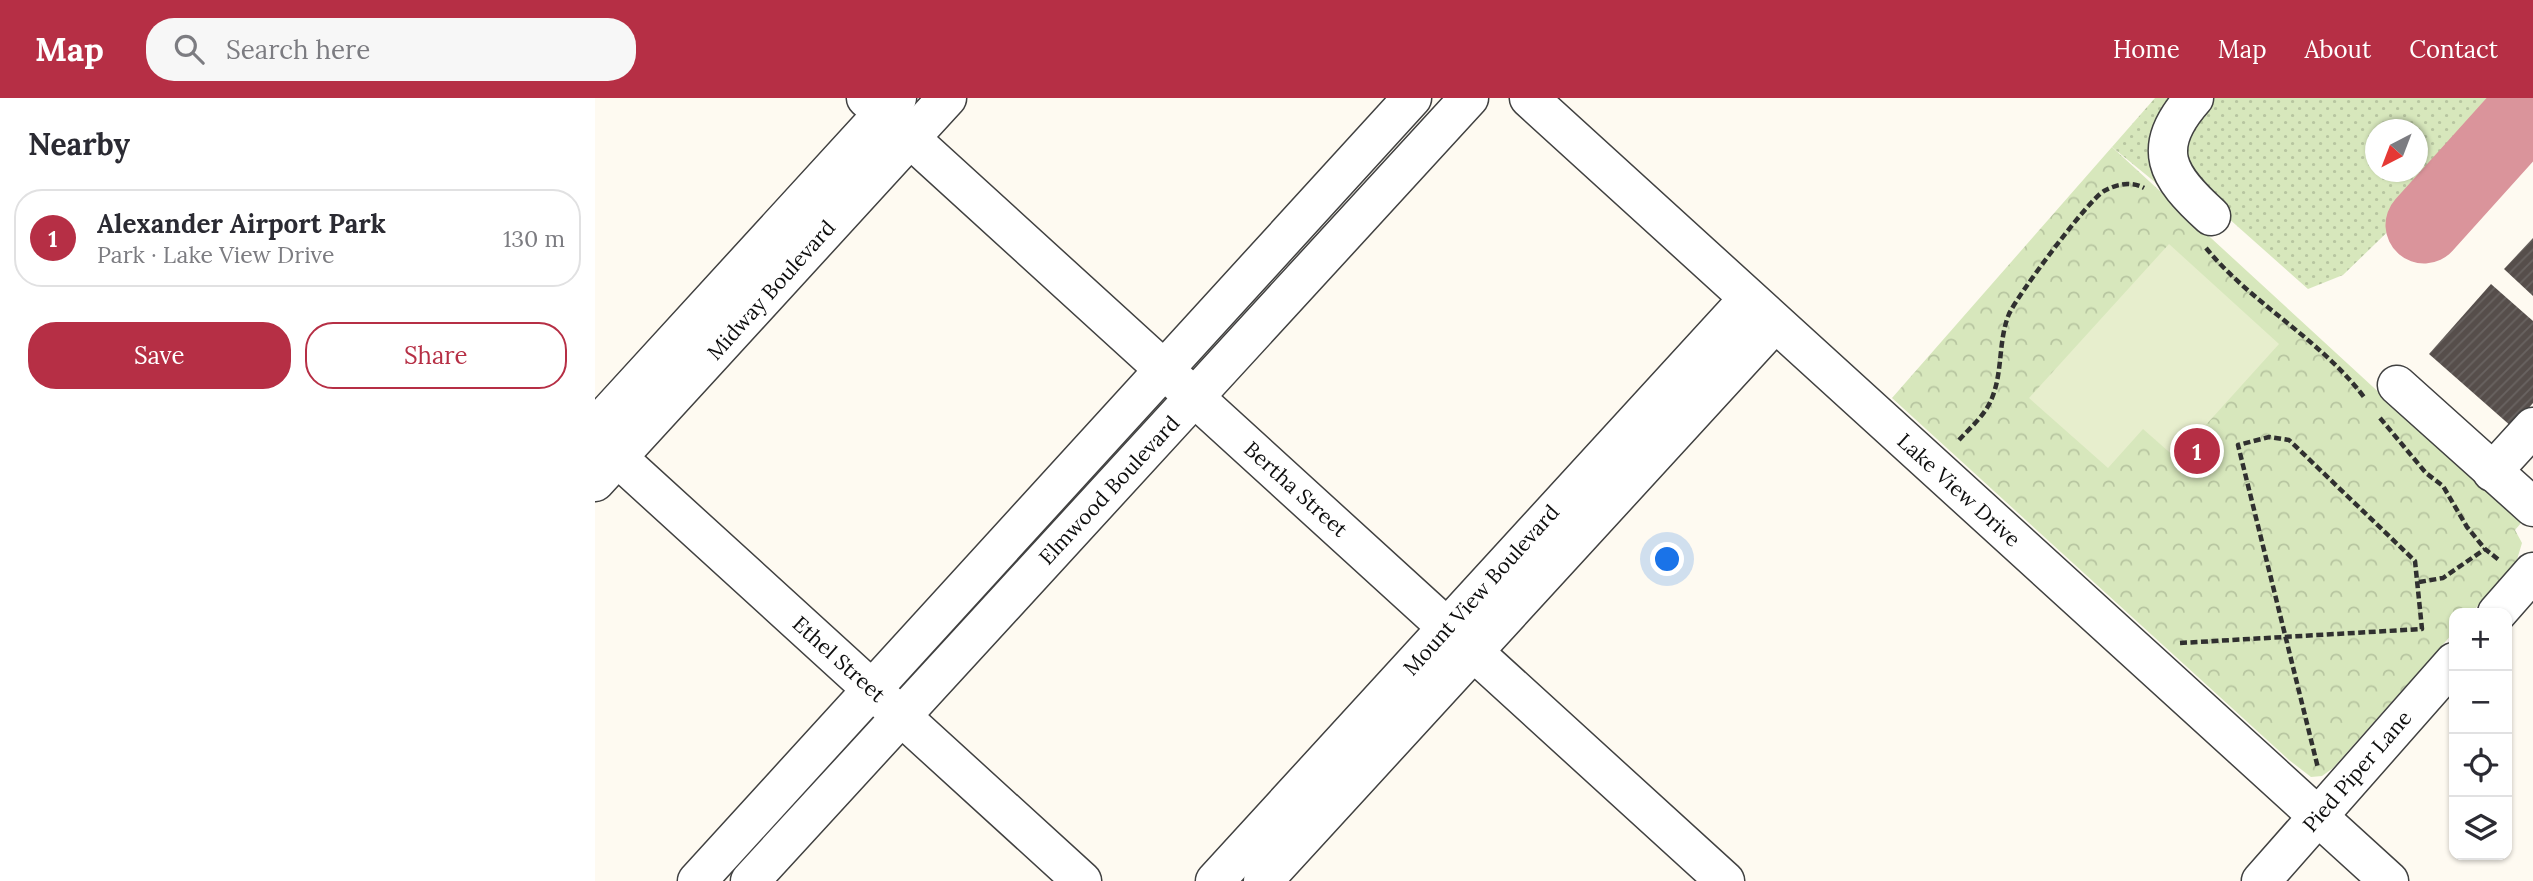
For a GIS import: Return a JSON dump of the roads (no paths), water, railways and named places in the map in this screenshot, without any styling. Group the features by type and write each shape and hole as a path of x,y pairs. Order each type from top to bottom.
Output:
{"street":[{"name":"Midway Boulevard","path":"601,451 889,112 947,98"},
{"name":"Elmwood Boulevard","path":"697,881 1412,98"},
{"name":"Elmwood Boulevard","path":"750,881 1468,98"},
{"path":"2194,98 2180,115 2170,138 2170,167 2207,230"},
{"name":"Lake View Drive","path":"1552,106 1761,311 2389,881"},
{"name":"Bertha Street","path":"889,112 1194,397 1725,881"},
{"name":"Mount View Boulevard","path":"1215,881 1461,639 1761,311"},
{"path":"2381,401 2492,472 2533,507"},
{"path":"2492,472 2533,427"},
{"name":"Ethel Street","path":"601,451 872,689 1082,881"},
{"path":"2499,608 2517,567"},
{"name":"Mount View Boulevard","path":"1263,881 1461,639"},
{"name":"Pied Piper Lane","path":"2261,881 2449,668"}],"place":[{"name":"Alexander Airport Park","path":"2197,451"}]}
